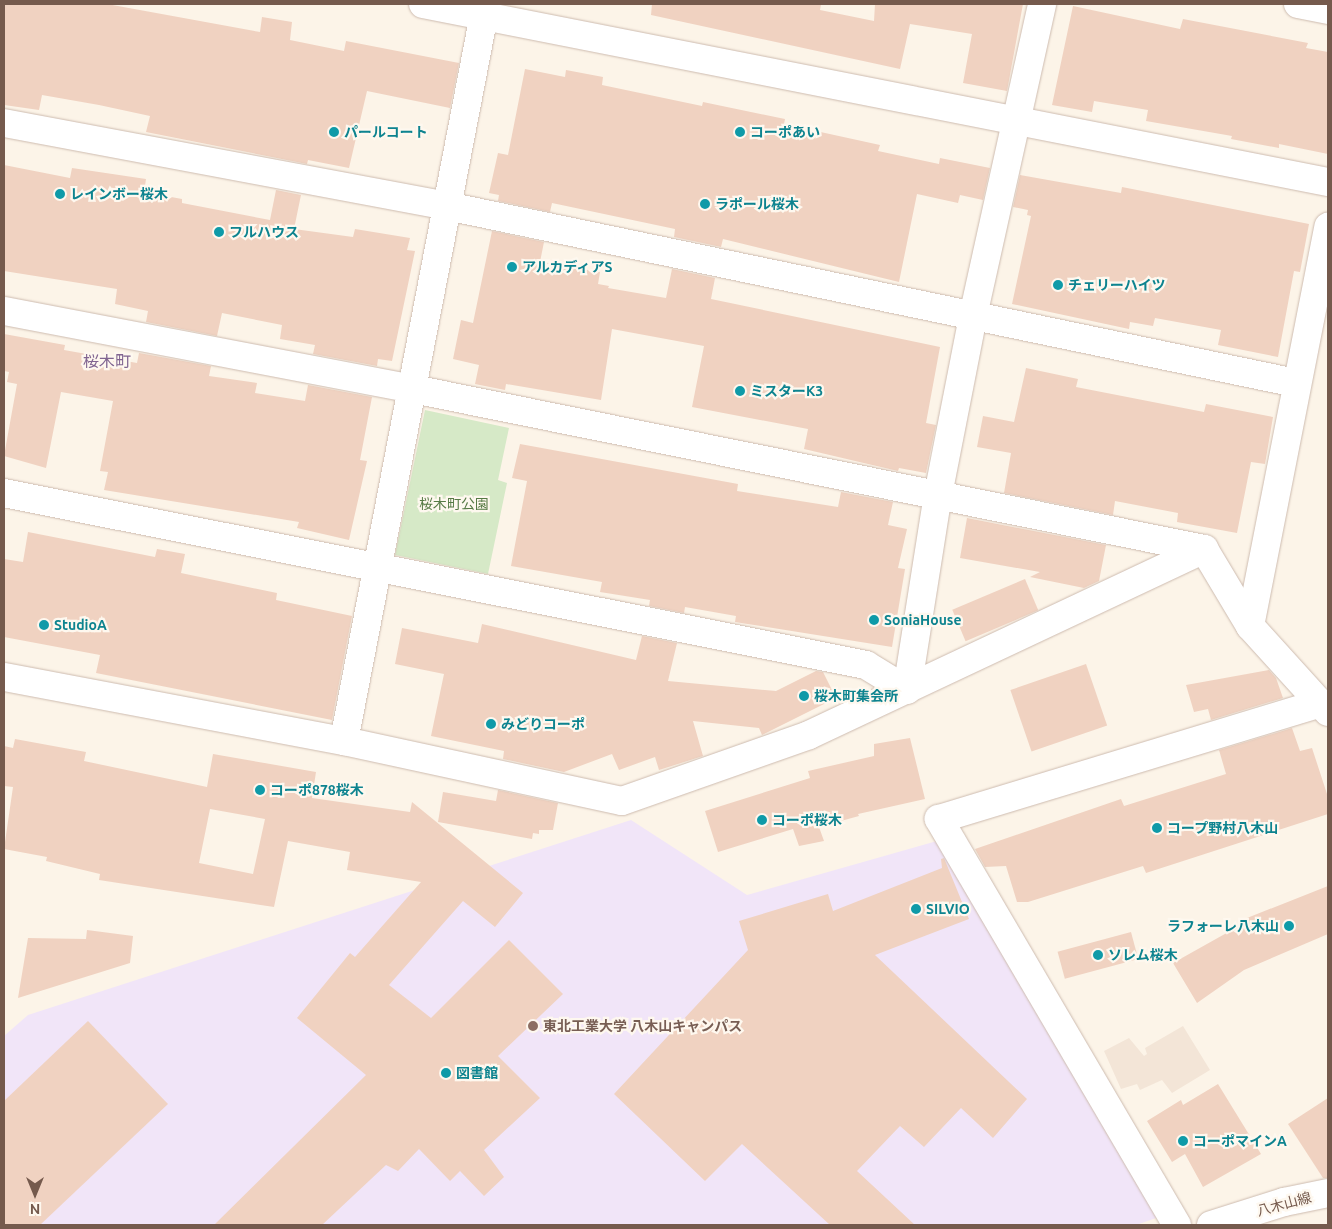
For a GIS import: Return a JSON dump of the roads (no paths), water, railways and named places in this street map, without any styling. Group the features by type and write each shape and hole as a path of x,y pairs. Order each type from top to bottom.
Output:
{"street":[{"path":"423,4 485,9 1016,123 1328,182"},
{"path":"907,690 938,494 973,316 1042,4"},
{"path":"1298,4 1328,10"},
{"path":"344,742 376,567 413,389 485,9"},
{"path":"4,123 447,206 1296,383"},
{"path":"1250,626 1296,383 1328,228"},
{"path":"4,311 413,389 1204,549 1250,626 1324,708 939,819 1177,1225"},
{"path":"4,493 866,665 907,690"},
{"path":"4,678 344,742 622,801 809,735 1204,549"},
{"name":"八木山線","path":"1211,1225 1284,1202 1328,1193"}],"place":[{"name":"パールコート","path":"334,132"},
{"name":"コーポあい","path":"740,132"},
{"name":"レインボー桜木","path":"60,194"},
{"name":"ラポール桜木","path":"705,204"},
{"name":"フルハウス","path":"219,232"},
{"name":"アルカディアS","path":"512,267"},
{"name":"チェリーハイツ","path":"1058,285"},
{"name":"ミスターK3","path":"740,391"},
{"name":"SoniaHouse","path":"874,620"},
{"name":"StudioA","path":"44,625"},
{"name":"桜木町集会所","path":"804,696"},
{"name":"みどりコーポ","path":"491,724"},
{"name":"コーポ878桜木","path":"260,790"},
{"name":"コーポ桜木","path":"762,820"},
{"name":"コープ野村八木山","path":"1157,828"},
{"name":"SILVIO","path":"916,909"},
{"name":"ラフォーレ八木山","path":"1289,926"},
{"name":"ソレム桜木","path":"1098,955"},
{"name":"東北工業大学 八木山キャンパス","path":"533,1026"},
{"name":"図書館","path":"446,1073"},
{"name":"コーポマインA","path":"1183,1141"}],"district":[{"name":"桜木町","path":"107,361"}],"park label":[{"name":"桜木町公園","path":"454,504"}]}
